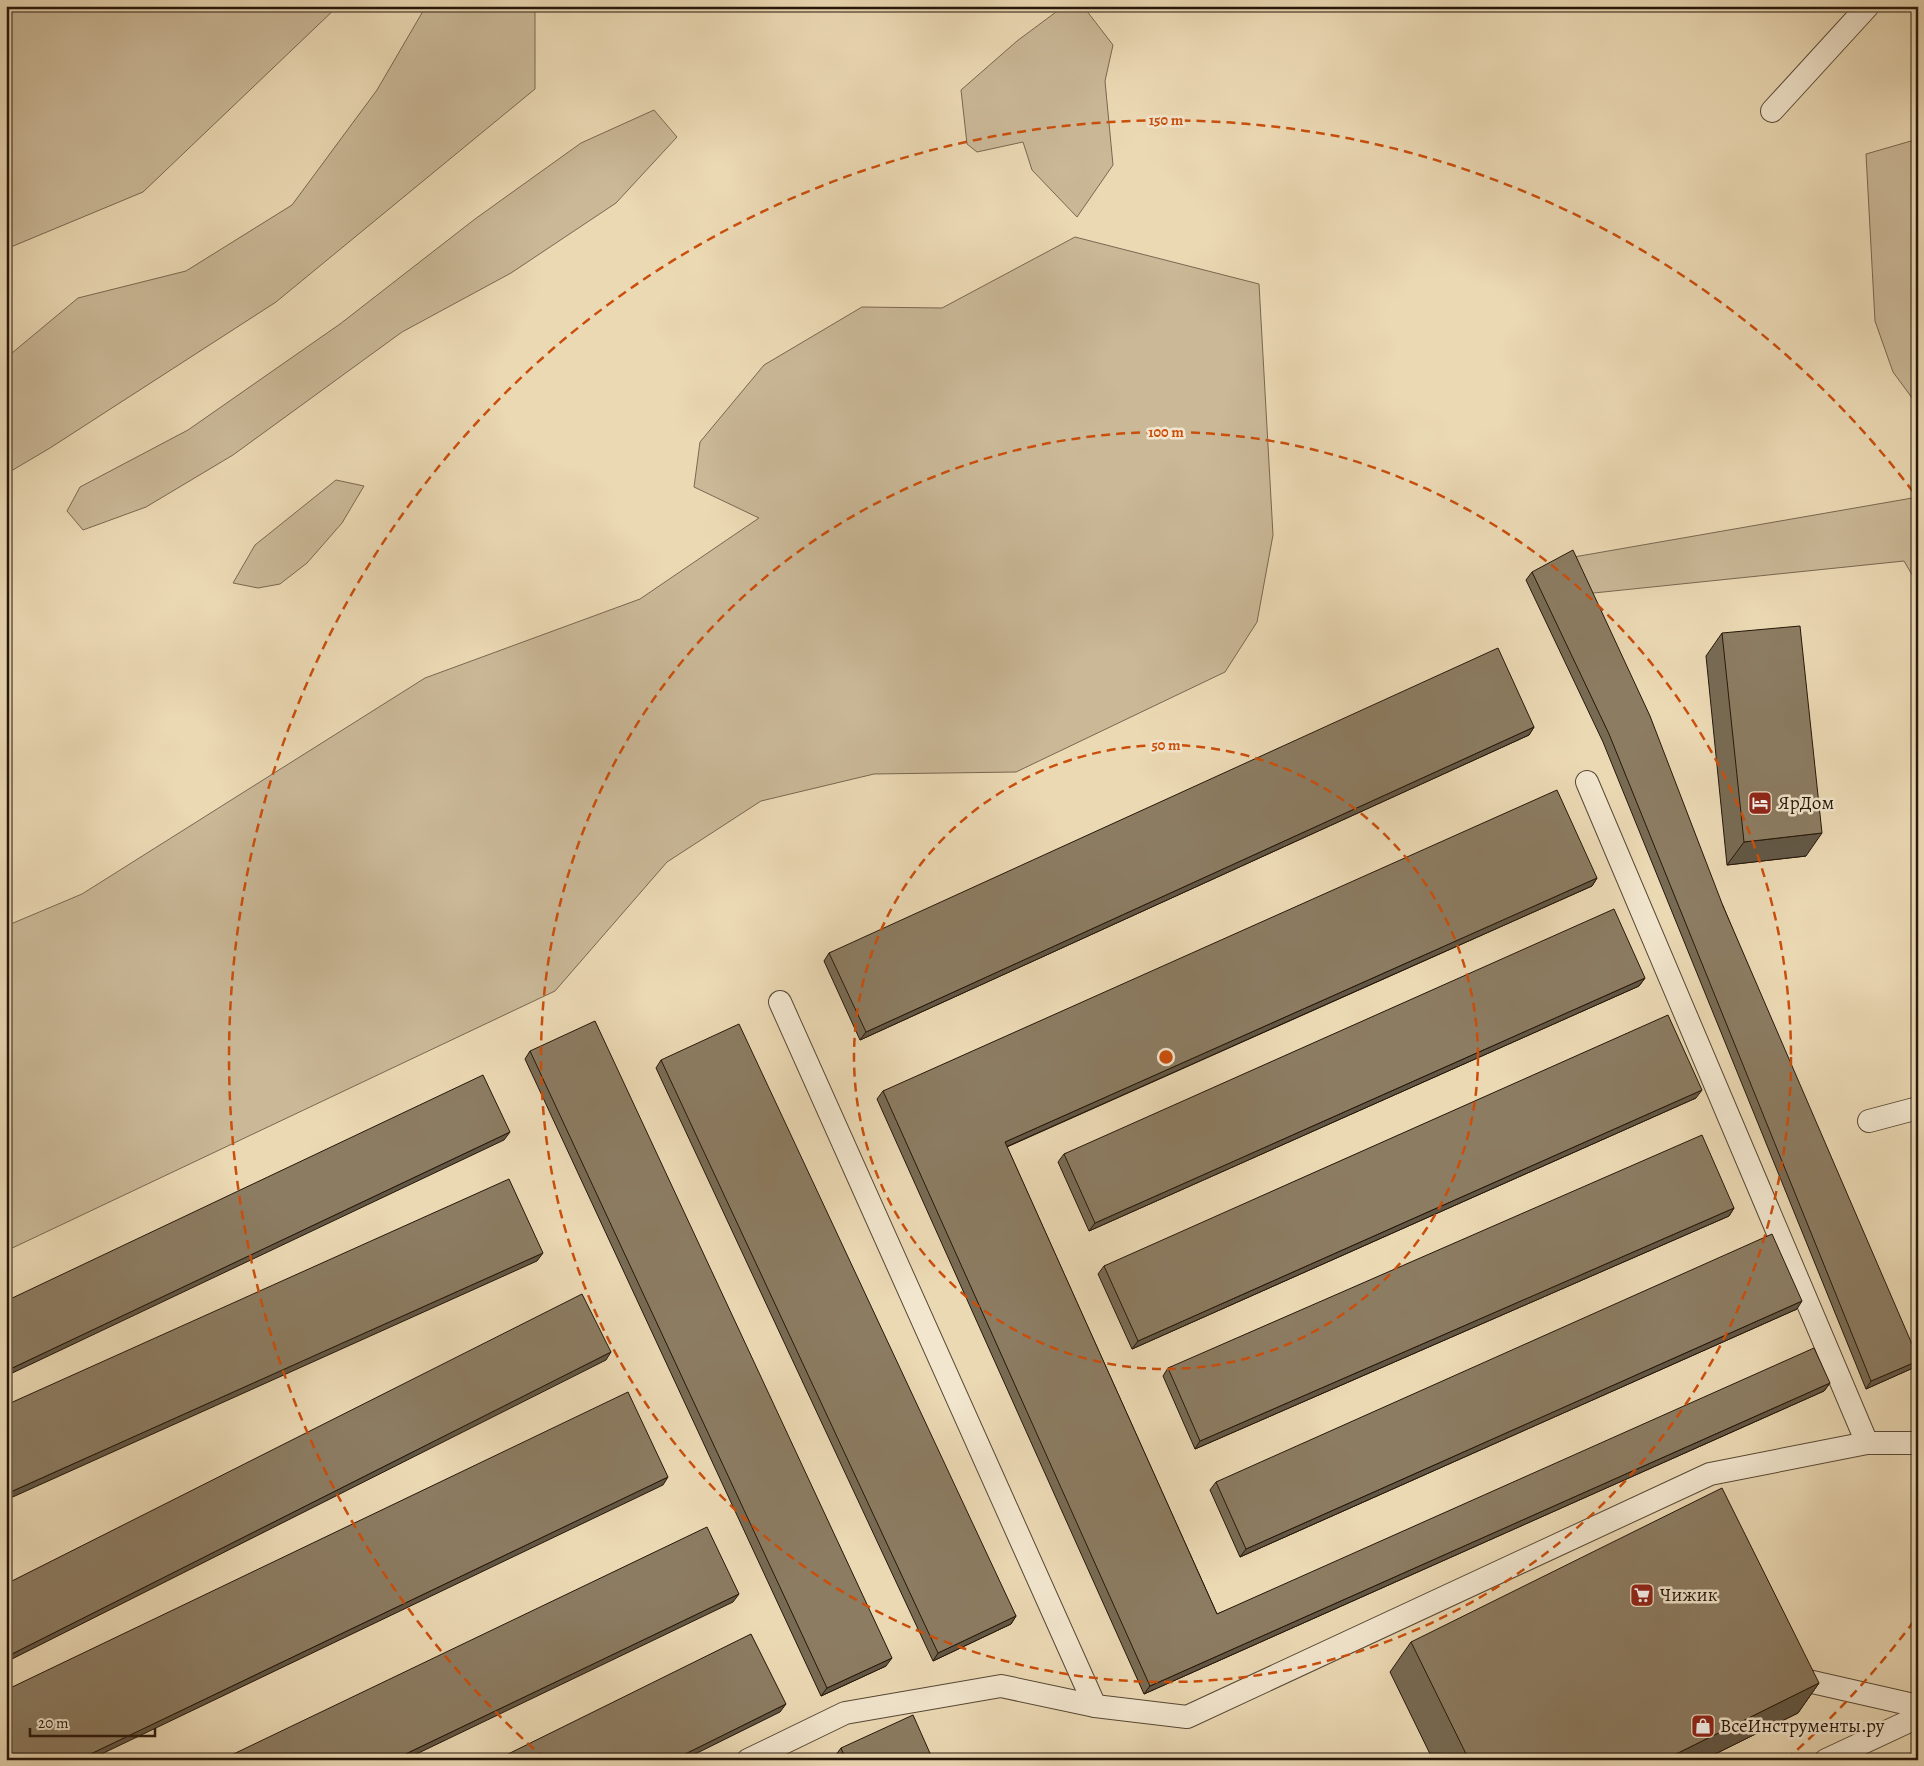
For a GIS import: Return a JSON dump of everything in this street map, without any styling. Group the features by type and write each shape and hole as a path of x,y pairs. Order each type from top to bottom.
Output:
{"lane":[{"path":"1772,111 1868,6"},
{"path":"1586,782 1867,1443"},
{"path":"780,1002 1095,1706"},
{"path":"1869,1121 1918,1108"},
{"path":"748,1760 846,1713 1001,1686 1095,1706 1187,1717 1710,1474 1867,1443 1918,1443"},
{"path":"1808,1681 1918,1706"},
{"path":"1826,1760 1918,1717"}],"shaded area":[{"path":"6,6 338,6 143,192 6,249"},
{"path":"426,6 535,6 535,89 276,302 50,448 6,474 6,358 78,298 186,271 292,205 377,90"},
{"path":"1064,6 1083,6 1113,45 1105,81 1113,165 1077,217 1032,170 1023,142 977,152 967,144 961,90 1017,41"},
{"path":"654,110 677,137 616,203 511,273 402,332 233,455 146,507 83,530 67,511 80,487 188,430 340,324 475,219 581,143"},
{"path":"1918,139 1918,406 1893,372 1875,321 1866,154"},
{"path":"1075,237 1259,284 1273,535 1257,622 1225,672 1016,772 874,774 761,801 667,862 555,991 6,1251 6,926 82,894 425,678 640,599 759,518 694,487 700,442 764,365 862,307 942,308"},
{"path":"336,480 364,486 342,523 307,563 280,584 258,588 233,583 255,545"},
{"path":"1918,497 1918,585 1904,561 1584,594 1568,558"},
{"path":"1918,1750 1918,1760 1898,1760"}],"building":[{"path":"1573,550 1650,716 1723,906 1918,1358 1918,1361 1871,1381 1609,734 1532,572"},
{"name":"ЯрДом","path":"1800,626 1822,833 1744,842 1722,633"},
{"path":"1498,648 1534,727 866,1032 829,953"},
{"path":"1557,790 1597,878 1005,1142 1217,1614 1814,1348 1830,1383 1150,1686 883,1091"},
{"path":"1614,909 1645,978 1095,1223 1064,1154"},
{"path":"1668,1015 1702,1090 1138,1341 1104,1266"},
{"path":"595,1021 892,1658 827,1688 530,1051"},
{"path":"739,1024 1016,1616 938,1653 661,1060"},
{"path":"483,1075 510,1132 6,1371 6,1301"},
{"path":"1702,1135 1734,1208 1200,1441 1168,1368"},
{"path":"509,1179 543,1253 6,1494 6,1405"},
{"path":"1772,1234 1802,1301 1246,1549 1216,1482"},
{"path":"582,1294 611,1352 6,1657 6,1584"},
{"path":"628,1392 668,1477 78,1760 6,1760 6,1690"},
{"name":"Чижик","path":"1722,1488 1819,1683 1664,1760 1469,1760 1411,1642"},
{"path":"707,1527 739,1594 393,1760 221,1760"},
{"path":"751,1634 786,1704 673,1760 496,1760"},
{"path":"913,1715 933,1760 846,1760 841,1748"}],"place":[{"name":"ЯрДом","path":"1760,803"},
{"name":"Чижик","path":"1642,1595"},
{"name":"ВсеИнструменты.ру","path":"1703,1726"}]}
